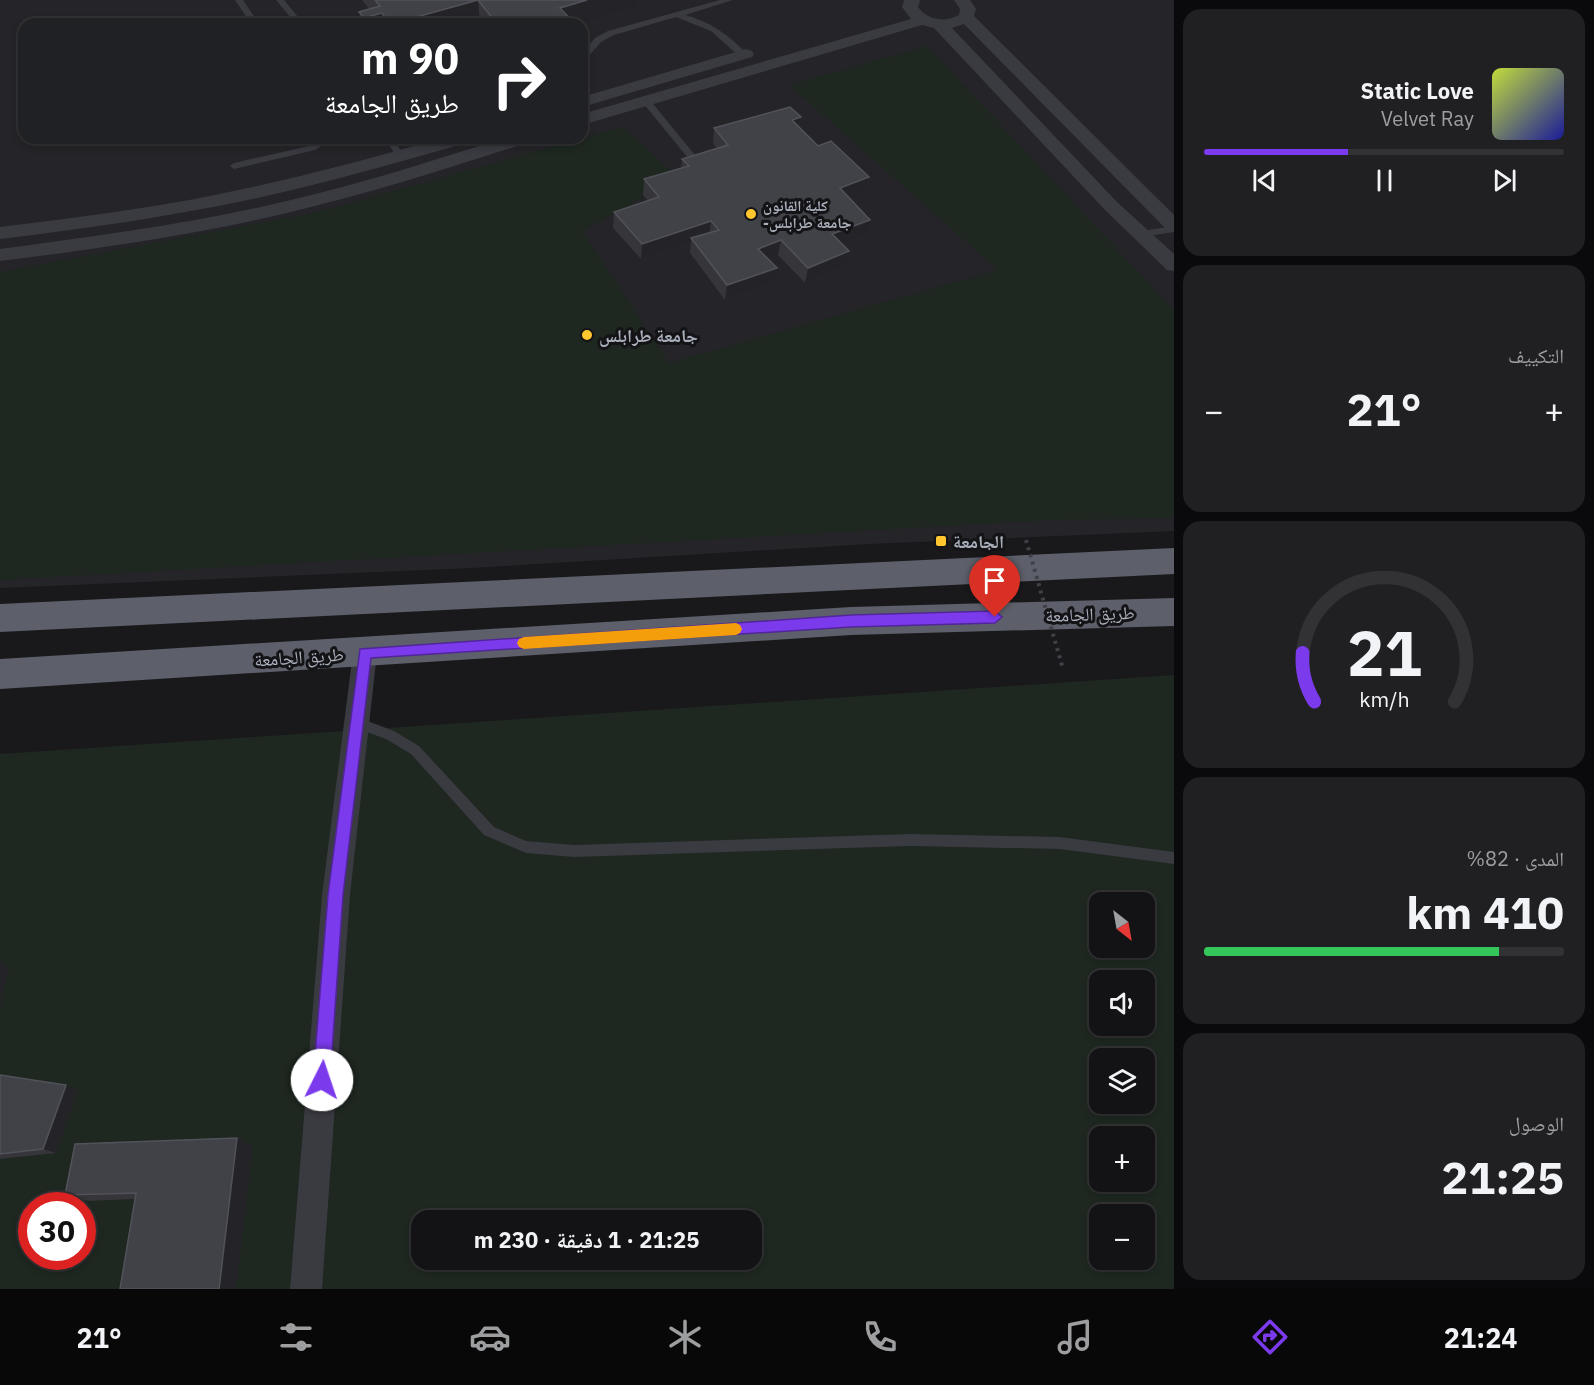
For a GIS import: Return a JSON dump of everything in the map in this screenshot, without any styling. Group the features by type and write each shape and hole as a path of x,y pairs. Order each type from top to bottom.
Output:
{"highway":[{"path":"0,618 1174,561"},
{"name":"طريق الجامعة","path":"0,674 851,621 1174,612"}],"street":[{"path":"784,44 911,4 912,12 931,22 1111,206 1174,265"},
{"path":"588,118 931,22 955,23 964,9 1174,227"},
{"path":"588,100 763,50"},
{"path":"0,233 139,215 222,200 442,144"},
{"path":"0,255 112,240 258,213 415,171 504,144"},
{"path":"306,1289 336,895 365,653"}],"lane":[{"path":"239,0 251,18"},
{"path":"280,0 295,18"},
{"path":"588,51 598,40 611,33 729,0"},
{"path":"676,15 709,24 725,35 743,55"},
{"path":"646,101 700,167"},
{"path":"234,166 312,148 318,144"},
{"path":"392,144 400,156"},
{"path":"1142,234 1174,227"},
{"path":"357,723 390,735 415,750 489,831 526,847 574,850 910,840 1060,843 1174,858"}],"path":[{"path":"1026,540 1063,669"}],"shaded area":[{"name":"جامعة طرابلس","path":"0,0 1174,0 1174,531 869,544 471,568 0,588"},
{"name":"جامعة طرابلس","path":"927,46 1174,310 1174,518 1054,520 0,580 0,272 318,212 562,144 588,144 588,137 623,127 679,178 582,231 669,363 998,270 789,85"},
{"path":"1174,675 1174,1289 0,1289 0,754"}],"building":[{"path":"375,0 478,0 412,18 386,18 382,13 364,18 359,12 380,6"},
{"path":"478,0 587,0 560,8 569,18 492,18"},
{"path":"790,107 801,117 792,120 818,146 831,141 869,177 840,188 870,220 832,234 849,251 808,268 781,240 758,249 777,268 727,285 691,238 719,230 711,221 642,244 614,212 659,197 644,179 689,166 682,159 728,145 714,128"},
{"path":"0,1075 66,1085 43,1149 0,1154"},
{"path":"237,1138 219,1289 120,1289 136,1193 66,1192 75,1144"}],"slow traffic":[{"path":"524,643 736,629"}],"place":[{"name":"كلية القانون -جامعة طرابلس","path":"751,214"},
{"name":"جامعة طرابلس","path":"587,335"},
{"name":"الجامعة","path":"941,541"}],"route":[{"path":"322,1080 336,895 365,653 851,621 995,617"}]}
